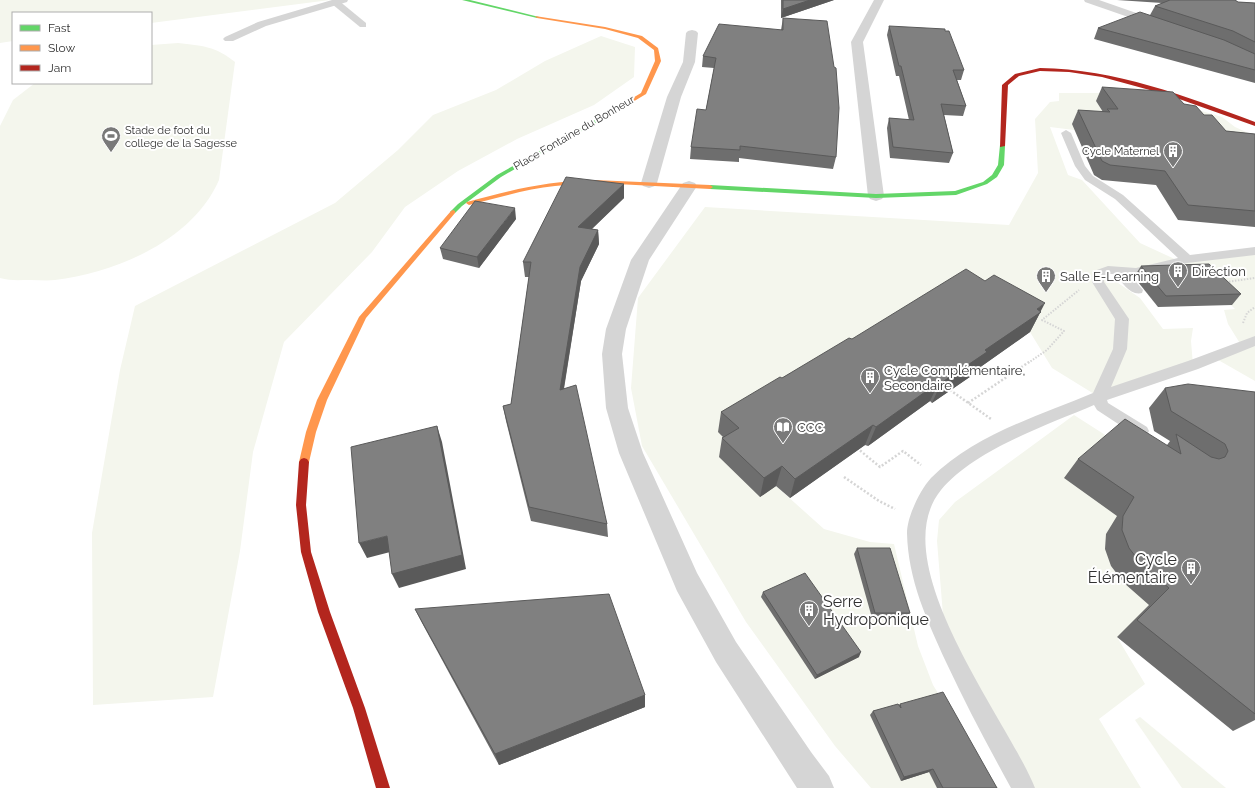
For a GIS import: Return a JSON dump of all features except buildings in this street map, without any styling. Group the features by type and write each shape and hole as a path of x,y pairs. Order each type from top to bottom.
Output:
{"street":[{"name":"Place Fontaine du Bonheur","path":"383,788 359,708 324,612 306,552 301,506 303,466 311,432 322,400 363,317 435,232 460,206 499,176 584,129 643,94 658,62 656,49 640,37 605,28 542,18 464,0"},
{"path":"876,196 857,42 879,0"},
{"path":"1089,0 1171,29"},
{"path":"229,38 262,24 339,1"},
{"path":"649,183 674,97 689,62 692,32"},
{"path":"460,206 516,191 555,184 609,182 876,196 956,193 985,183 995,176 1001,165 1005,85 1017,75 1032,70 1068,70 1120,79 1215,109 1255,124"},
{"path":"689,186 640,260 616,329 612,354 617,408 630,453 687,582 726,652 799,764 817,788"}],"lane":[{"path":"339,1 363,25"},
{"path":"1066,133 1080,166 1089,178 1119,197 1187,259"},
{"path":"1154,440 1102,406 1098,397 1120,349 1122,319 1097,278 1098,274 1102,271 1145,270 1187,259 1255,251"},
{"path":"1119,271 1137,290"},
{"path":"1024,788 976,703 932,611 919,566 916,531 924,501 941,480 960,463 997,440 1098,397 1193,365 1255,341"}],"path":[{"path":"1224,282 1255,279"},
{"path":"968,403 1047,350 1064,331 1042,320 1082,287"},
{"path":"950,390 1013,434"},
{"path":"856,447 880,467 903,451 941,480"},
{"path":"844,477 879,501 919,520"}],"shaded area":[{"path":"0,0 330,0 152,23 152,12 12,12 12,41 0,43"},
{"path":"601,36 635,47 634,77 594,105 517,139 458,171 405,207 372,252 284,342 253,452 240,551 213,697 93,705 92,533 120,370 135,306 335,203 398,150 433,115 496,90 545,61"},
{"name":"Stade de foot du college de la Sagesse","path":"178,43 202,46 215,50 235,62 219,180 207,201 191,220 172,236 150,250 103,270 55,280 8,280 0,278 0,126 13,100 34,84 152,84 152,45"},
{"path":"1059,93 1107,93 1188,107 1222,117 1235,127 1255,136 1255,150 1096,101 1114,127 1074,130 1050,127 1068,175 1082,180 1140,243 1179,261 1255,251 1255,381 1213,357 1241,345 1228,324 1224,310 1235,309 1201,275 1132,277 1125,271 1102,272 1140,298 1163,329 1193,328 1191,341 1193,365 1099,397 1052,368 1030,332 1026,329 776,486 824,529 870,542 894,544 918,646 933,685 998,788 871,788 835,746 746,622 642,446 631,388 638,298 705,207 1009,225 1038,173 1035,119 1050,102 1059,101"},
{"path":"1074,415 1110,438 1131,502 1111,566 1135,592 1164,611 1117,637 1145,684 1099,719 1141,788 1032,788 980,700 943,615 937,541 939,520 955,502"},
{"path":"1140,717 1226,788 1182,788 1135,720"}],"traffic: fast":[{"path":"464,0 537,17"},
{"path":"453,212 499,176 619,108"},
{"path":"710,187 876,196 956,193 985,183 995,176 1001,165 1002,146"}],"traffic: slow":[{"path":"537,17 605,28 640,37 656,49 658,61 643,94 619,108"},
{"path":"469,203 533,187 555,184 613,182 710,187"},
{"path":"304,462 311,432 322,400 363,317 453,212"}],"traffic: jam":[{"path":"1002,146 1005,85 1017,75 1040,70 1069,70 1102,75 1136,83 1255,124"},
{"path":"304,462 301,505 306,552 324,612 359,708 383,788"}],"place":[{"name":"Stade de foot du college de la Sagesse","path":"111,153"},
{"name":"Cycle Maternel","path":"1173,168"},
{"name":"Diréction","path":"1178,288"},
{"name":"Salle E-Learning","path":"1046,293"},
{"name":"Cycle Complémentaire, Secondaire","path":"870,394"},
{"name":"CCC","path":"783,444"},
{"name":"Cycle Élémentaire","path":"1191,585"},
{"name":"Serre Hydroponique","path":"809,627"}]}
